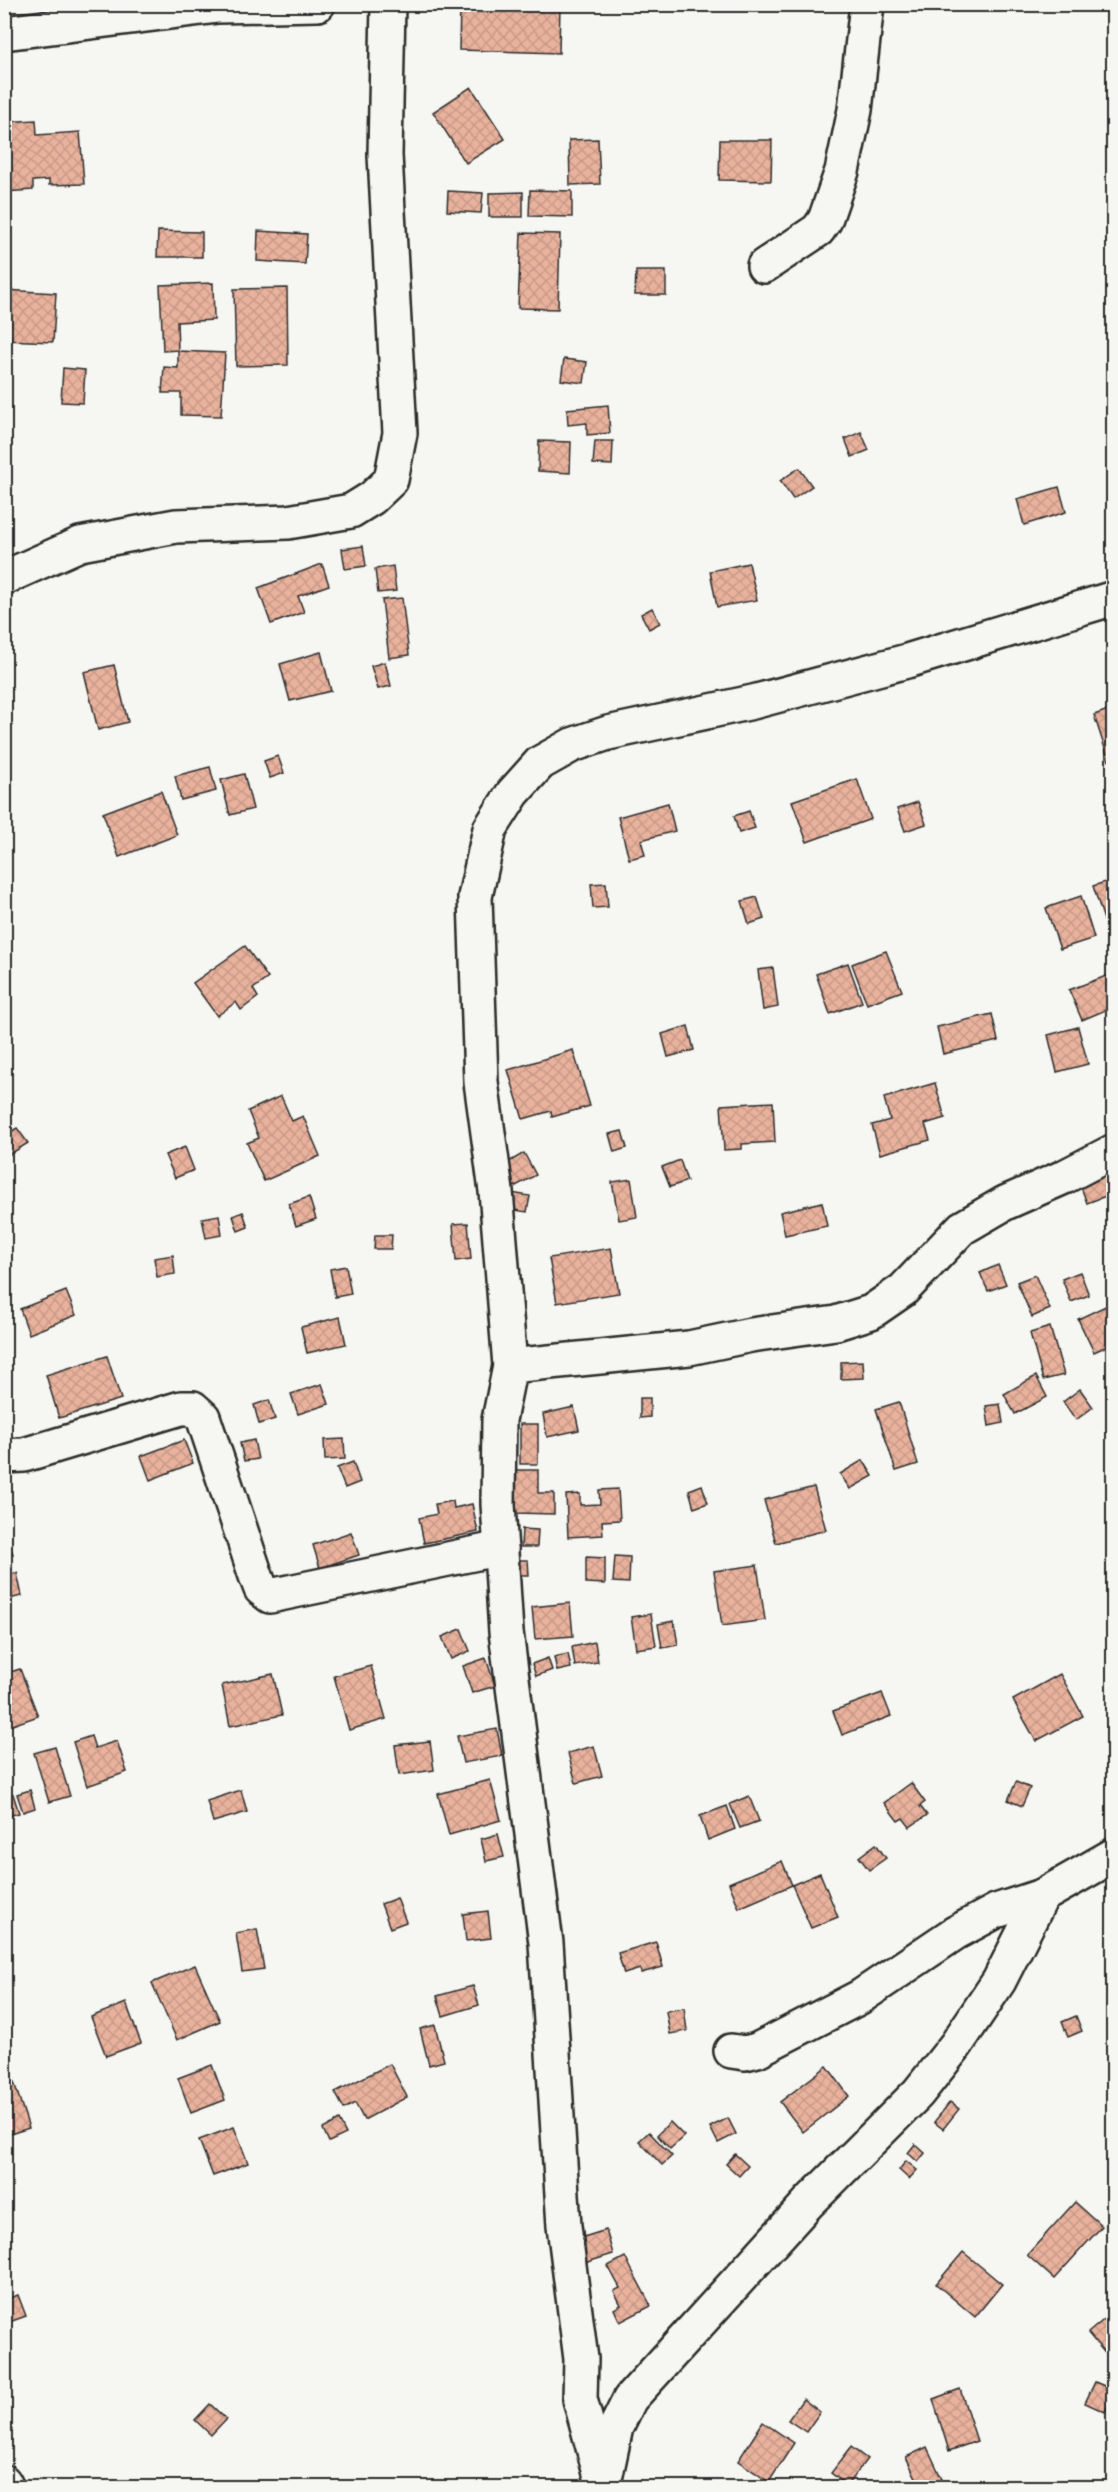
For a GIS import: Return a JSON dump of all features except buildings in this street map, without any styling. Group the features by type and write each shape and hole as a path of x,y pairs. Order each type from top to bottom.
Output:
{"street":[{"path":"4,33 218,6 318,4"},
{"path":"4,578 80,544 176,526 288,522 351,512 372,498 391,480 400,433 385,155 388,4"},
{"path":"764,266 818,230 825,220 842,171 855,110 867,4"},
{"path":"604,2486 580,2399 581,2359 564,2226 546,1943 506,1632 498,1504 499,1420 510,1366 496,1191 481,1082 475,897 490,830 513,793 540,763 572,745 608,733 753,702 907,661 1113,598"},
{"path":"510,1366 689,1348 751,1335 836,1323 871,1312 903,1290 962,1228 1005,1203 1064,1177 1113,1151"},
{"path":"4,1456 24,1455 181,1408 193,1408 202,1417 261,1589 270,1596 501,1548"},
{"path":"731,2051 745,2053 757,2050 860,1997 975,1922 996,1911 1042,1896 1113,1855"},
{"path":"604,2486 616,2427 630,2398 809,2202 918,2093 956,2045 999,1981 1042,1896"},
{"path":"4,2482 8,2487"}]}
